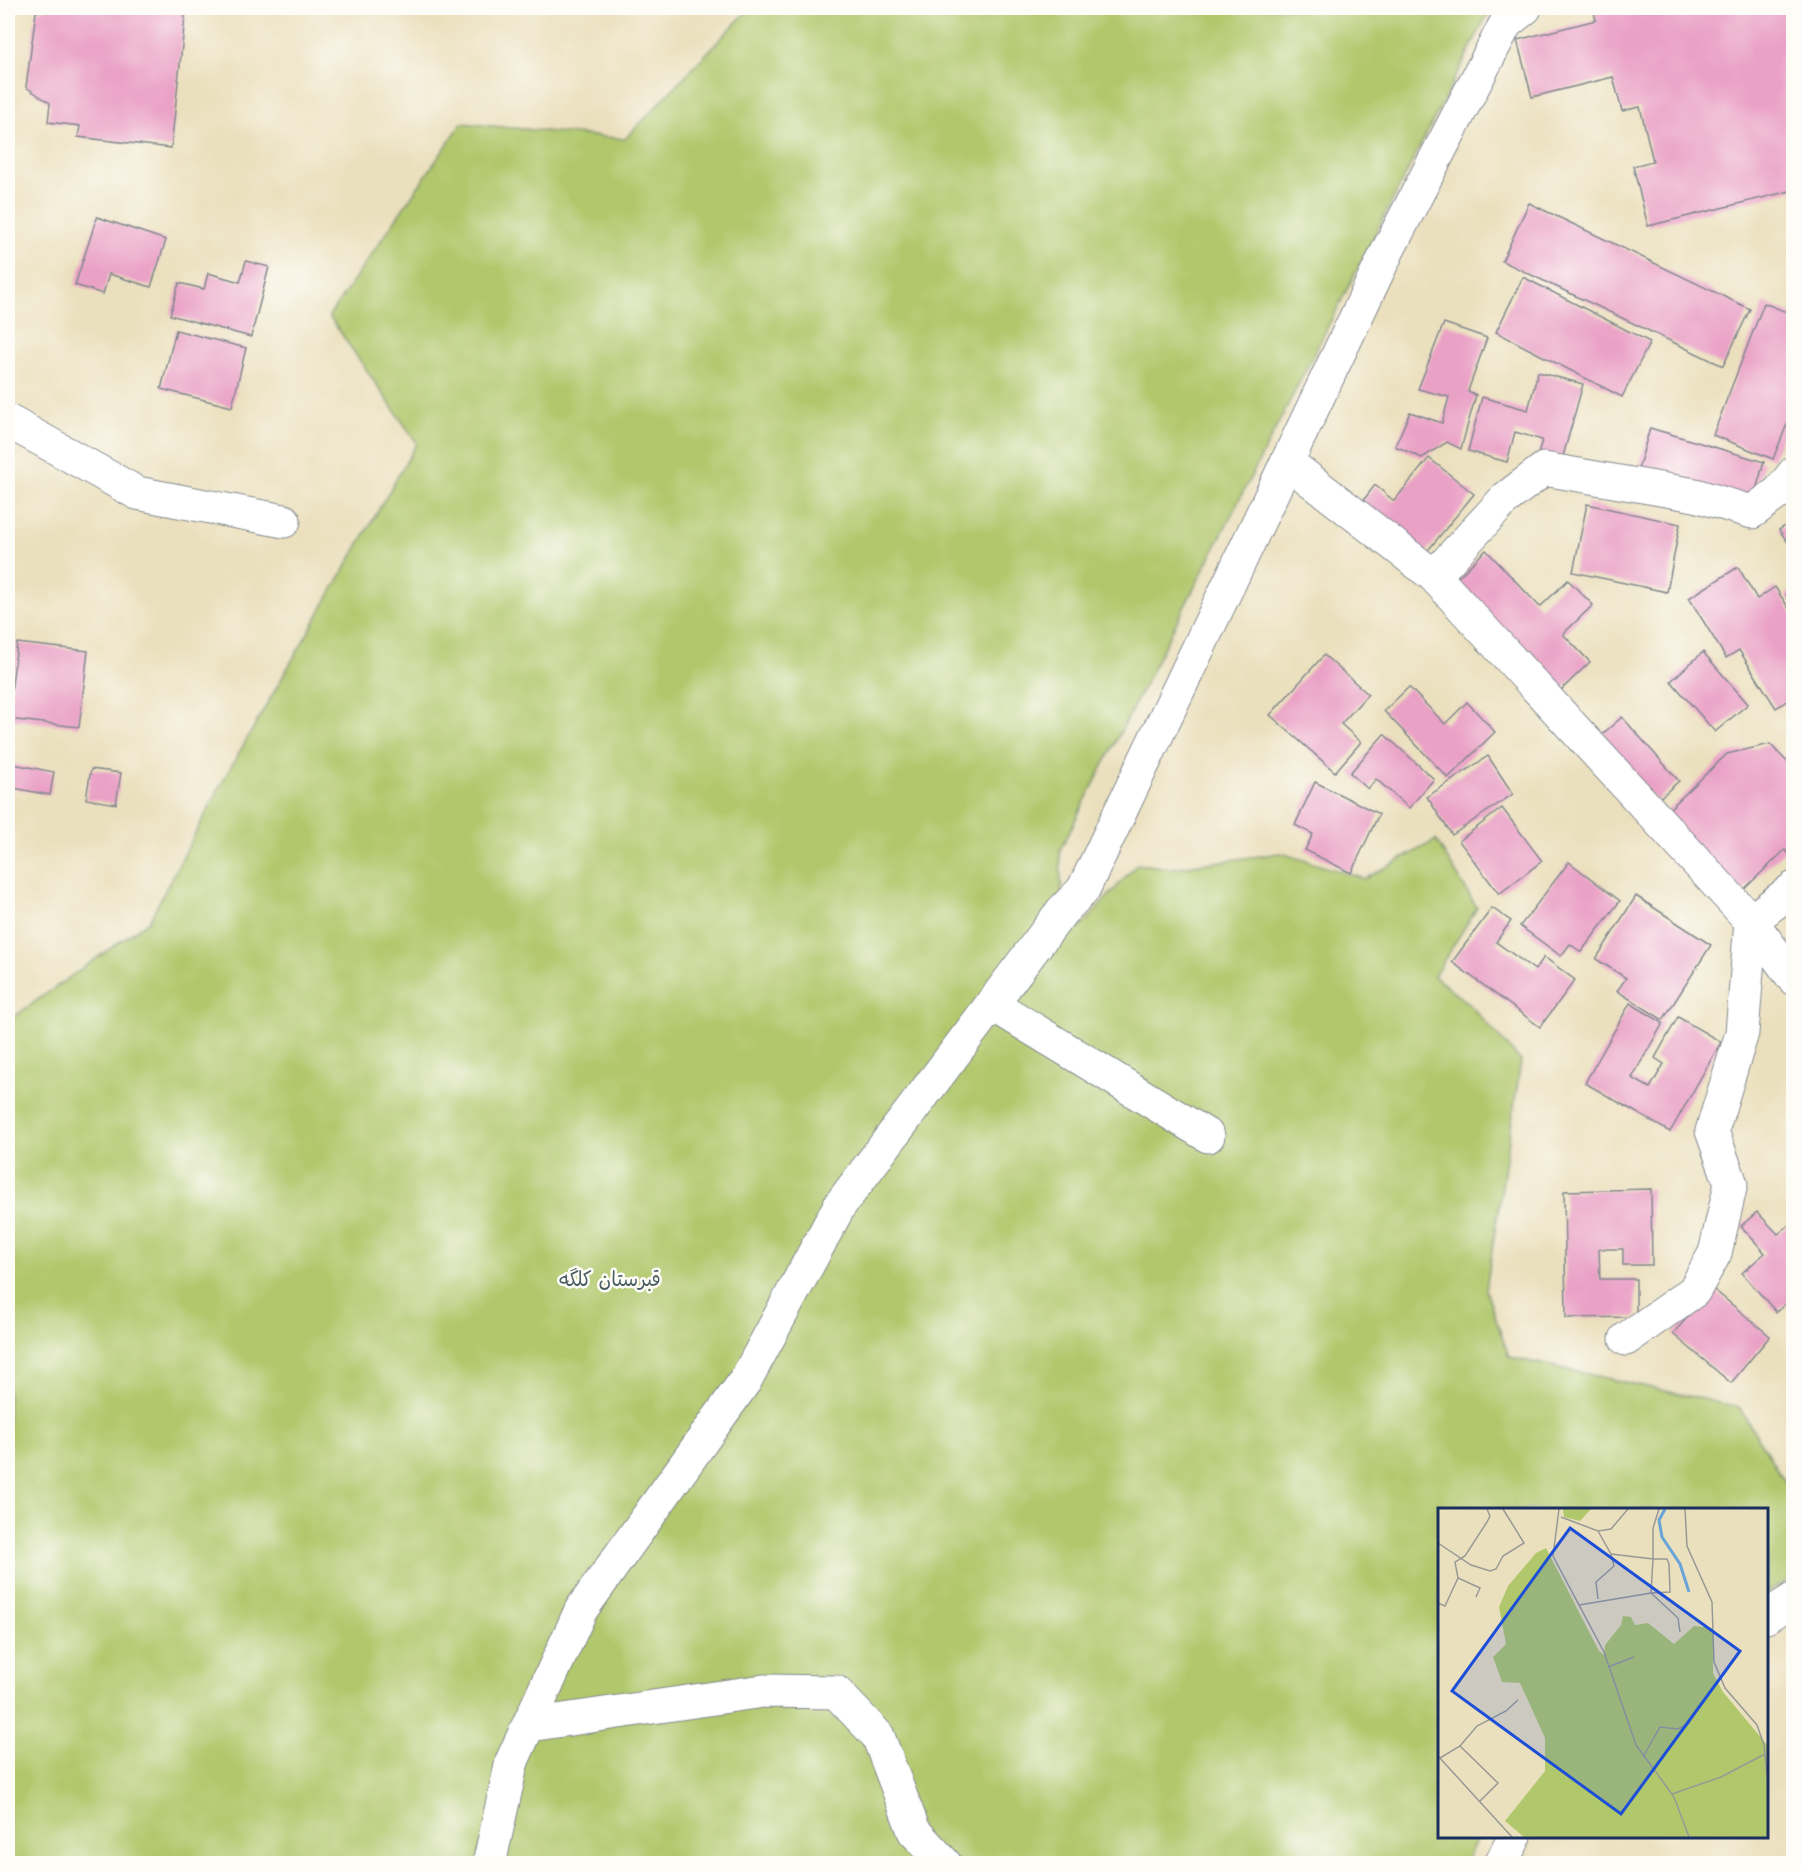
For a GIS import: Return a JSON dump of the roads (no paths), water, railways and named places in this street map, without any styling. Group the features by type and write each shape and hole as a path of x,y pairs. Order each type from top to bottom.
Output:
{"street":[{"path":"489,1863 512,1761 580,1610 745,1382 840,1205 1062,911 1083,890 1389,248 1506,23 1525,8"},
{"path":"8,421 137,493 284,522"},
{"path":"1287,462 1434,576 1751,921 1794,980"},
{"path":"1434,576 1506,498 1544,469 1695,495 1752,512 1779,492 1794,473"},
{"path":"1626,1339 1694,1291 1715,1253 1731,1184 1712,1131 1742,1033 1751,921 1794,888"},
{"path":"992,1004 1208,1136"},
{"path":"1768,1616 1794,1599"},
{"path":"529,1725 763,1691 836,1692 878,1736 914,1831 945,1863"},
{"path":"1501,1863 1514,1838"}],"park label":[{"name":"قبرستان کلگه","path":"610,1279"}]}
